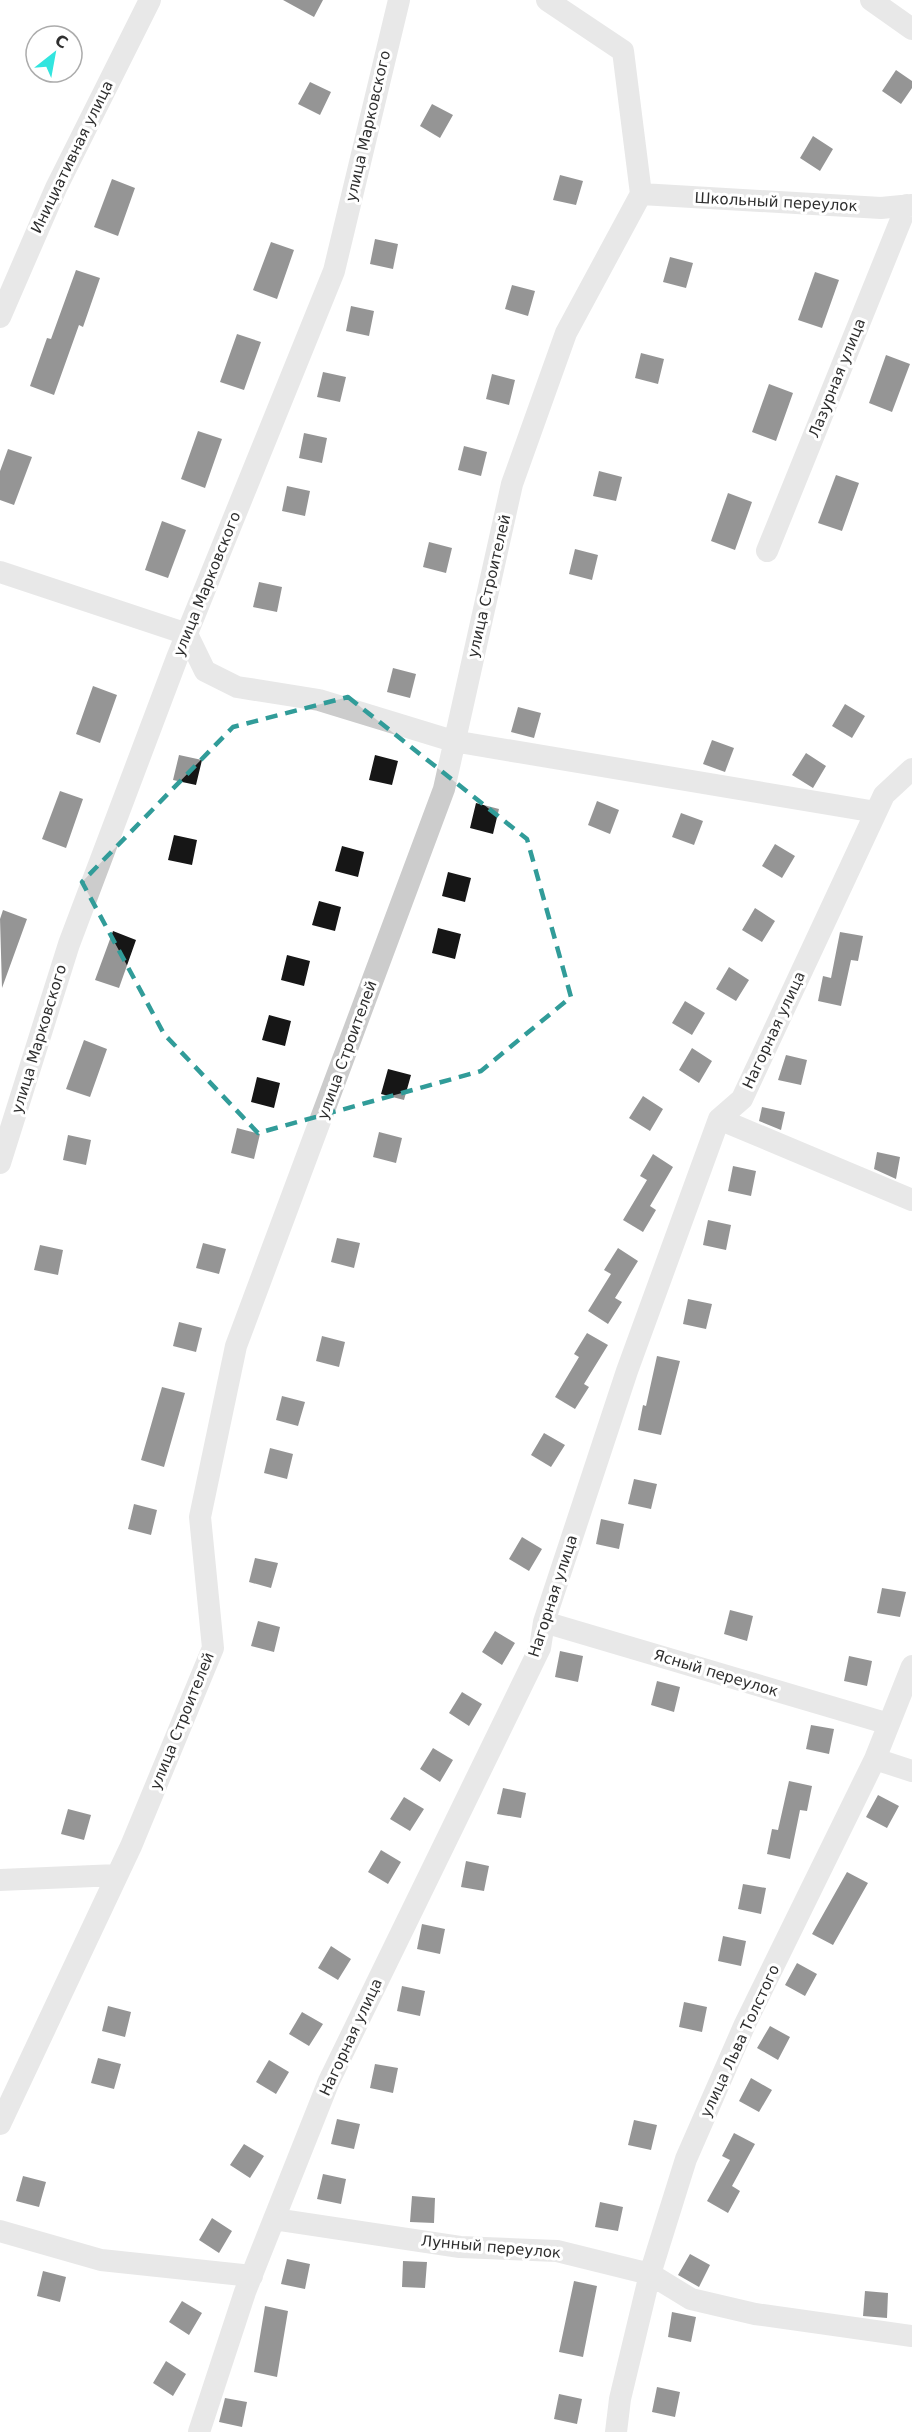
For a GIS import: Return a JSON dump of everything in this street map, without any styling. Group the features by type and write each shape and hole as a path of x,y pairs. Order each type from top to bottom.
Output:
{"lane":[{"name":"Инициативная улица","path":"0,317 56,188 150,0"},
{"name":"улица Марковского","path":"0,1163 69,944 187,634 334,271 399,0"},
{"path":"547,0 623,51 641,194"},
{"path":"871,0 912,29"},
{"name":"Школьный переулок","path":"641,194 881,208 909,205"},
{"name":"улица Строителей","path":"0,2124 117,1875 213,1648 200,1516 236,1346 444,789 512,484 566,333 641,194"},
{"name":"Лазурная улица","path":"767,551 909,205"},
{"path":"0,572 187,634 204,671 237,687 319,700 453,741 876,812"},
{"name":"Нагорная улица","path":"199,2432 252,2276 329,2080 540,1648 544,1622 627,1371 719,1119 742,1099 884,795 912,769"},
{"path":"719,1119 912,1200"},
{"name":"Ясный переулок","path":"544,1622 888,1724"},
{"name":"улица Льва Толстого","path":"616,2432 620,2399 650,2274 686,2159 745,2024 875,1759 912,1666"},
{"path":"875,1759 912,1771"},
{"path":"0,1880 117,1875"},
{"name":"Лунный переулок","path":"274,2219 460,2247 556,2251 650,2274 690,2300 755,2314 912,2336"},
{"path":"0,2231 101,2260 252,2276"}],"highlighted area":[{"path":"348,697 527,839 571,997 481,1071 258,1133 164,1034 82,882 233,727"}],"building":[{"path":"283,0 323,0 314,17"},
{"path":"896,70 912,81 912,88 901,104 882,91"},
{"path":"310,82 331,92 320,115 298,104"},
{"path":"432,104 453,115 440,138 420,126"},
{"path":"813,136 833,149 820,171 800,158"},
{"path":"560,175 583,181 576,205 553,200"},
{"path":"112,179 135,188 118,236 94,227"},
{"path":"375,239 398,244 393,269 370,264"},
{"path":"271,242 294,250 277,299 253,290"},
{"path":"670,257 693,263 686,288 663,282"},
{"path":"76,270 100,278 83,327 79,325 54,395 30,386 47,338 51,339"},
{"path":"815,272 839,280 822,328 798,320"},
{"path":"512,285 535,291 528,316 505,309"},
{"path":"351,306 374,311 369,336 346,331"},
{"path":"237,334 261,342 244,390 220,382"},
{"path":"641,353 664,359 658,384 635,378"},
{"path":"886,355 910,364 892,412 869,403"},
{"path":"323,372 346,377 340,402 317,397"},
{"path":"492,374 515,380 509,405 486,399"},
{"path":"769,384 793,393 776,441 752,432"},
{"path":"198,431 222,439 205,488 181,479"},
{"path":"304,433 327,438 322,463 299,458"},
{"path":"464,446 487,452 481,476 458,470"},
{"path":"8,449 32,457 14,505 0,500 0,471"},
{"path":"599,471 622,477 616,501 593,496"},
{"path":"836,475 859,483 842,531 818,523"},
{"path":"287,486 310,491 305,516 282,511"},
{"path":"728,493 752,502 735,550 711,541"},
{"path":"162,521 186,530 168,578 145,570"},
{"path":"429,542 452,548 446,573 423,567"},
{"path":"575,549 598,555 592,580 569,574"},
{"path":"259,582 282,587 277,612 253,607"},
{"path":"393,668 416,674 410,698 387,692"},
{"path":"93,686 117,695 100,743 76,734"},
{"path":"845,704 865,716 852,738 832,726"},
{"path":"518,707 541,713 534,738 511,732"},
{"path":"712,740 734,748 725,772 703,764"},
{"path":"806,753 826,766 813,788 792,775"},
{"path":"179,755 202,760 196,785 173,780"},
{"path":"375,755 398,761 392,785 369,780"},
{"path":"60,791 83,799 66,848 42,839"},
{"path":"597,801 619,810 610,834 588,825"},
{"path":"476,803 499,809 493,834 470,828"},
{"path":"681,813 703,821 694,845 672,837"},
{"path":"174,835 197,840 192,865 168,860"},
{"path":"775,844 795,856 782,878 762,866"},
{"path":"342,846 364,852 358,877 335,871"},
{"path":"448,872 471,878 465,902 442,896"},
{"path":"319,901 341,907 335,931 312,925"},
{"path":"755,908 775,921 762,942 742,930"},
{"path":"3,910 27,919 2,988 0,919"},
{"path":"438,928 461,934 455,959 432,953"},
{"path":"113,931 136,940 119,988 95,980"},
{"path":"840,932 863,936 858,961 851,960 841,1006 818,1001 823,976 831,978"},
{"path":"287,955 310,961 304,986 281,980"},
{"path":"729,967 749,980 736,1001 716,989"},
{"path":"685,1001 705,1013 692,1035 672,1023"},
{"path":"269,1015 291,1021 285,1046 262,1040"},
{"path":"84,1040 107,1049 90,1097 66,1089"},
{"path":"692,1048 712,1061 699,1083 679,1070"},
{"path":"786,1055 807,1060 801,1085 778,1080"},
{"path":"388,1069 411,1075 404,1100 381,1094"},
{"path":"257,1077 280,1083 274,1108 251,1102"},
{"path":"643,1096 663,1109 650,1131 629,1118"},
{"path":"762,1107 785,1112 781,1130 759,1121"},
{"path":"237,1128 260,1134 254,1159 231,1153"},
{"path":"379,1132 402,1138 396,1163 373,1157"},
{"path":"68,1135 91,1140 86,1165 63,1160"},
{"path":"877,1152 900,1157 896,1179 874,1169"},
{"path":"653,1154 673,1167 650,1206 656,1210 643,1232 623,1220 647,1180 640,1176"},
{"path":"733,1166 756,1171 751,1196 728,1191"},
{"path":"708,1220 731,1225 726,1250 703,1245"},
{"path":"337,1238 360,1243 354,1268 331,1262"},
{"path":"203,1243 226,1249 219,1274 196,1268"},
{"path":"40,1245 63,1250 58,1275 34,1270"},
{"path":"618,1248 638,1261 615,1298 622,1302 608,1324 588,1311 611,1274 604,1270"},
{"path":"688,1299 712,1304 706,1329 683,1324"},
{"path":"179,1322 202,1328 196,1352 173,1346"},
{"path":"587,1333 608,1345 584,1384 589,1387 575,1409 555,1397 579,1357 574,1354"},
{"path":"322,1336 345,1342 339,1367 316,1361"},
{"path":"657,1356 680,1361 661,1435 638,1430"},
{"path":"162,1387 185,1393 164,1467 141,1460"},
{"path":"282,1396 305,1402 298,1426 276,1420"},
{"path":"544,1433 565,1445 551,1467 531,1455"},
{"path":"270,1448 293,1454 287,1479 264,1473"},
{"path":"634,1479 657,1484 651,1509 628,1504"},
{"path":"134,1504 157,1510 151,1535 128,1529"},
{"path":"601,1519 624,1524 619,1549 596,1544"},
{"path":"522,1537 542,1549 529,1571 509,1559"},
{"path":"255,1558 278,1563 271,1588 249,1582"},
{"path":"882,1588 906,1592 900,1617 877,1613"},
{"path":"730,1610 753,1616 747,1641 724,1634"},
{"path":"258,1621 280,1627 274,1652 251,1646"},
{"path":"495,1631 515,1643 502,1665 482,1652"},
{"path":"560,1651 583,1656 578,1682 555,1677"},
{"path":"849,1656 872,1661 867,1686 844,1681"},
{"path":"657,1681 680,1687 674,1712 651,1705"},
{"path":"462,1692 482,1704 469,1726 449,1713"},
{"path":"811,1725 834,1729 829,1754 806,1749"},
{"path":"433,1748 453,1760 440,1782 420,1769"},
{"path":"789,1781 812,1786 807,1811 800,1810 790,1859 767,1854 772,1829 778,1830"},
{"path":"503,1788 526,1793 521,1818 497,1814"},
{"path":"878,1795 899,1806 887,1828 866,1817"},
{"path":"404,1797 424,1809 410,1831 390,1819"},
{"path":"68,1809 91,1815 84,1840 61,1834"},
{"path":"381,1850 401,1862 388,1884 368,1872"},
{"path":"466,1861 489,1866 484,1891 461,1887"},
{"path":"847,1872 868,1883 833,1945 812,1934"},
{"path":"743,1884 766,1888 761,1914 738,1909"},
{"path":"422,1924 445,1929 440,1954 417,1949"},
{"path":"723,1936 746,1941 741,1966 718,1961"},
{"path":"331,1946 351,1959 338,1980 318,1968"},
{"path":"797,1963 817,1974 805,1996 785,1985"},
{"path":"402,1986 425,1991 420,2016 397,2011"},
{"path":"684,2002 707,2007 702,2032 679,2027"},
{"path":"108,2006 131,2012 125,2037 102,2031"},
{"path":"302,2012 323,2024 309,2046 289,2034"},
{"path":"770,2026 790,2037 778,2060 757,2048"},
{"path":"98,2058 121,2064 114,2089 91,2083"},
{"path":"269,2060 289,2072 276,2094 256,2082"},
{"path":"375,2064 398,2068 393,2093 370,2088"},
{"path":"751,2078 772,2090 759,2112 739,2101"},
{"path":"337,2119 360,2124 354,2149 331,2144"},
{"path":"634,2120 657,2125 651,2150 628,2145"},
{"path":"734,2133 755,2144 732,2186 740,2191 728,2213 707,2201 730,2160 722,2156"},
{"path":"244,2144 264,2156 250,2178 230,2165"},
{"path":"323,2174 346,2179 341,2204 317,2199"},
{"path":"23,2176 46,2182 39,2207 16,2201"},
{"path":"412,2196 435,2198 434,2223 410,2222"},
{"path":"600,2202 623,2207 618,2231 595,2227"},
{"path":"212,2218 232,2231 219,2253 199,2240"},
{"path":"690,2254 710,2265 699,2287 678,2275"},
{"path":"287,2259 310,2264 305,2289 281,2284"},
{"path":"403,2261 427,2262 425,2288 402,2287"},
{"path":"43,2271 66,2277 60,2302 37,2296"},
{"path":"574,2281 597,2286 583,2357 559,2352"},
{"path":"865,2291 888,2293 887,2318 863,2316"},
{"path":"182,2301 202,2313 189,2335 169,2322"},
{"path":"265,2306 288,2311 277,2377 254,2372"},
{"path":"672,2312 696,2317 691,2342 668,2337"},
{"path":"166,2361 186,2374 173,2396 153,2383"},
{"path":"657,2387 680,2392 675,2417 652,2412"},
{"path":"559,2394 582,2399 577,2424 554,2419"},
{"path":"225,2398 247,2402 242,2427 219,2422"}]}
